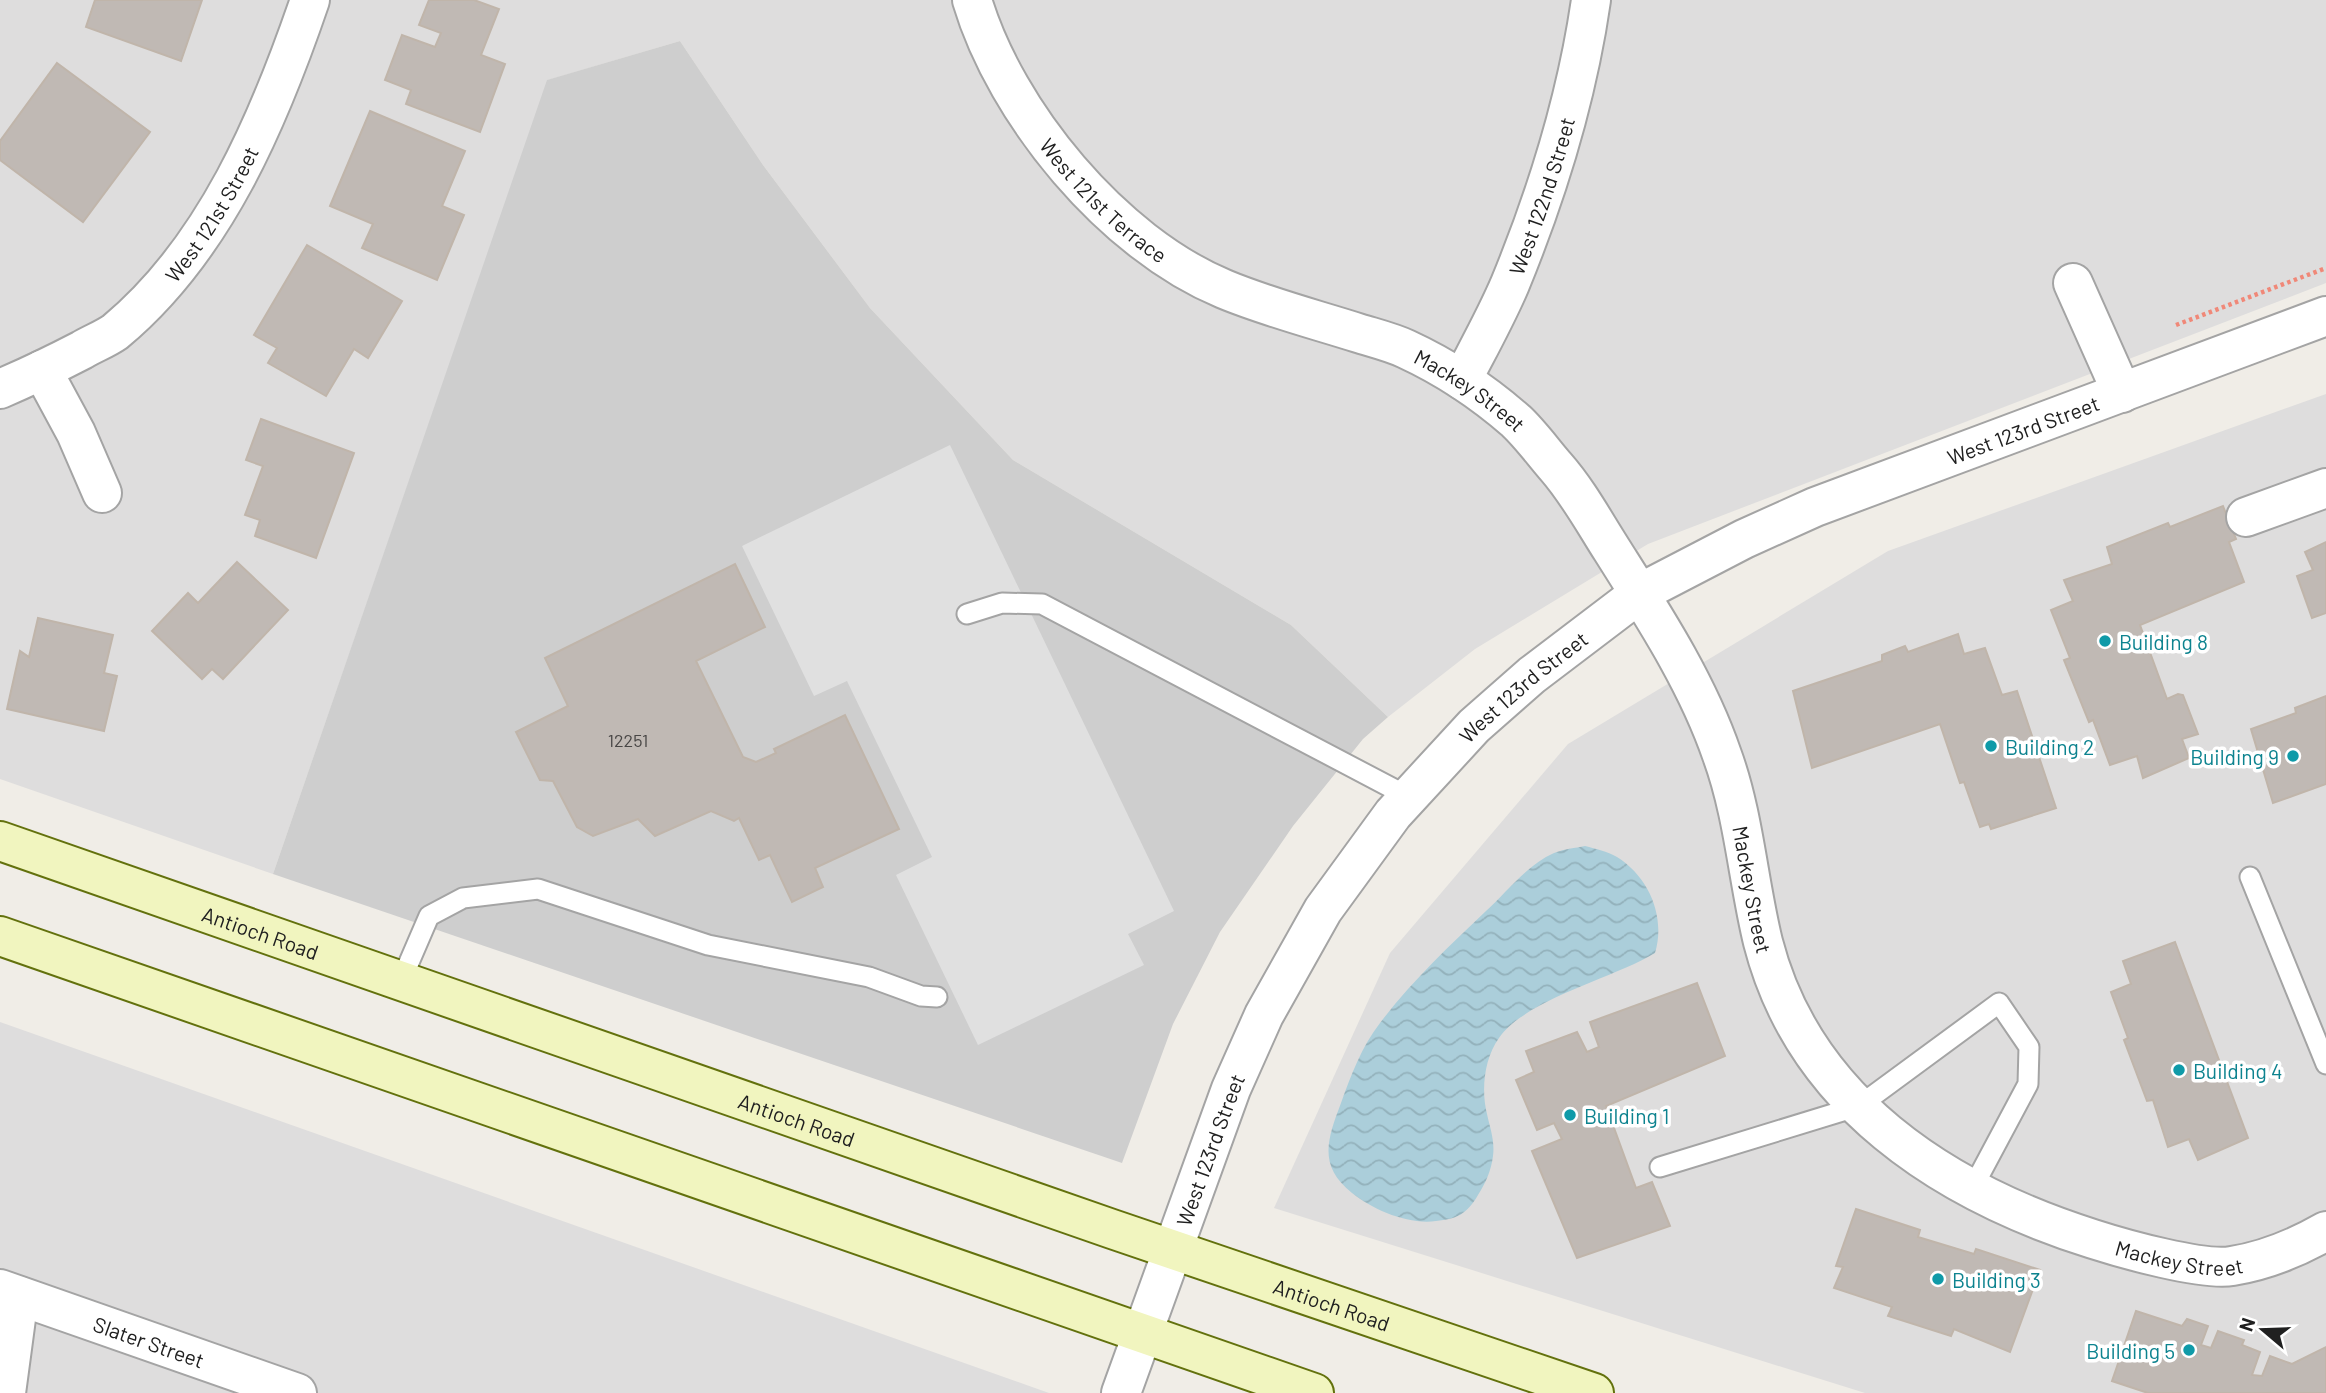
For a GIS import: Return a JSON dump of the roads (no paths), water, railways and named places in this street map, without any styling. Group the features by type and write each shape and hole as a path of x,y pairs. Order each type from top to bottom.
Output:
{"main road":[{"name":"Antioch Road","path":"0,841 1594,1393"},
{"path":"0,936 1314,1393"}],"street":[{"name":"West 121st Street","path":"42,370 113,334 164,284 193,247 251,151 273,103 310,0"},
{"name":"West 121st Terrace","path":"972,0 978,22 1019,106 1073,176 1155,252 1222,288 1312,318"},
{"name":"West 122nd Street","path":"1462,380 1509,286 1541,202 1566,119 1591,0"},
{"name":"West 123rd Street","path":"2073,283 2122,393"},
{"name":"West 123rd Street","path":"1172,1249 1231,1089 1264,1015 1323,910 1393,814 1474,726 1532,675 1640,593 1744,539 1815,508 2326,316"},
{"name":"Mackey Street","path":"1312,318 1405,349 1462,380 1518,423 1569,482 1640,593 1676,656 1712,729 1724,760 1746,849 1763,940 1776,984 1794,1023 1813,1056 1836,1084 1905,1148 1949,1178 2048,1224 2099,1241 2205,1266 2230,1266 2266,1256 2309,1241 2326,1231"},
{"path":"0,389 42,370 76,433 102,493"},
{"path":"2246,517 2326,488"},
{"path":"1121,1393 1172,1249"},
{"path":"6,1393 10,1293"},
{"name":"Slater Street","path":"10,1293 297,1393"}],"lane":[{"path":"967,614 1002,603 1042,604 1409,797"},
{"path":"2250,877 2326,1064"},
{"path":"401,981 429,916 463,898 538,889 708,945 869,977 921,996 937,997"},
{"path":"1660,1167 1860,1106 1999,1003 2029,1048 2028,1084 1972,1189"}],"water":[{"path":"1585,846 1617,857 1638,875 1646,887 1656,912 1658,926 1655,953 1549,1001 1512,1024 1499,1038 1490,1055 1484,1085 1485,1105 1492,1135 1492,1161 1483,1186 1465,1211 1456,1217 1443,1220 1414,1221 1392,1215 1361,1199 1341,1183 1334,1173 1330,1162 1329,1141 1353,1071 1374,1032 1404,993 1526,872 1554,853"}],"place":[{"name":"Building 8","path":"2105,641"},
{"name":"Building 2","path":"1991,746"},
{"name":"Building 9","path":"2293,756"},
{"name":"Building 4","path":"2179,1070"},
{"name":"Building 1","path":"1570,1115"},
{"name":"Building 3","path":"1938,1279"},
{"name":"Building 5","path":"2189,1350"}]}
